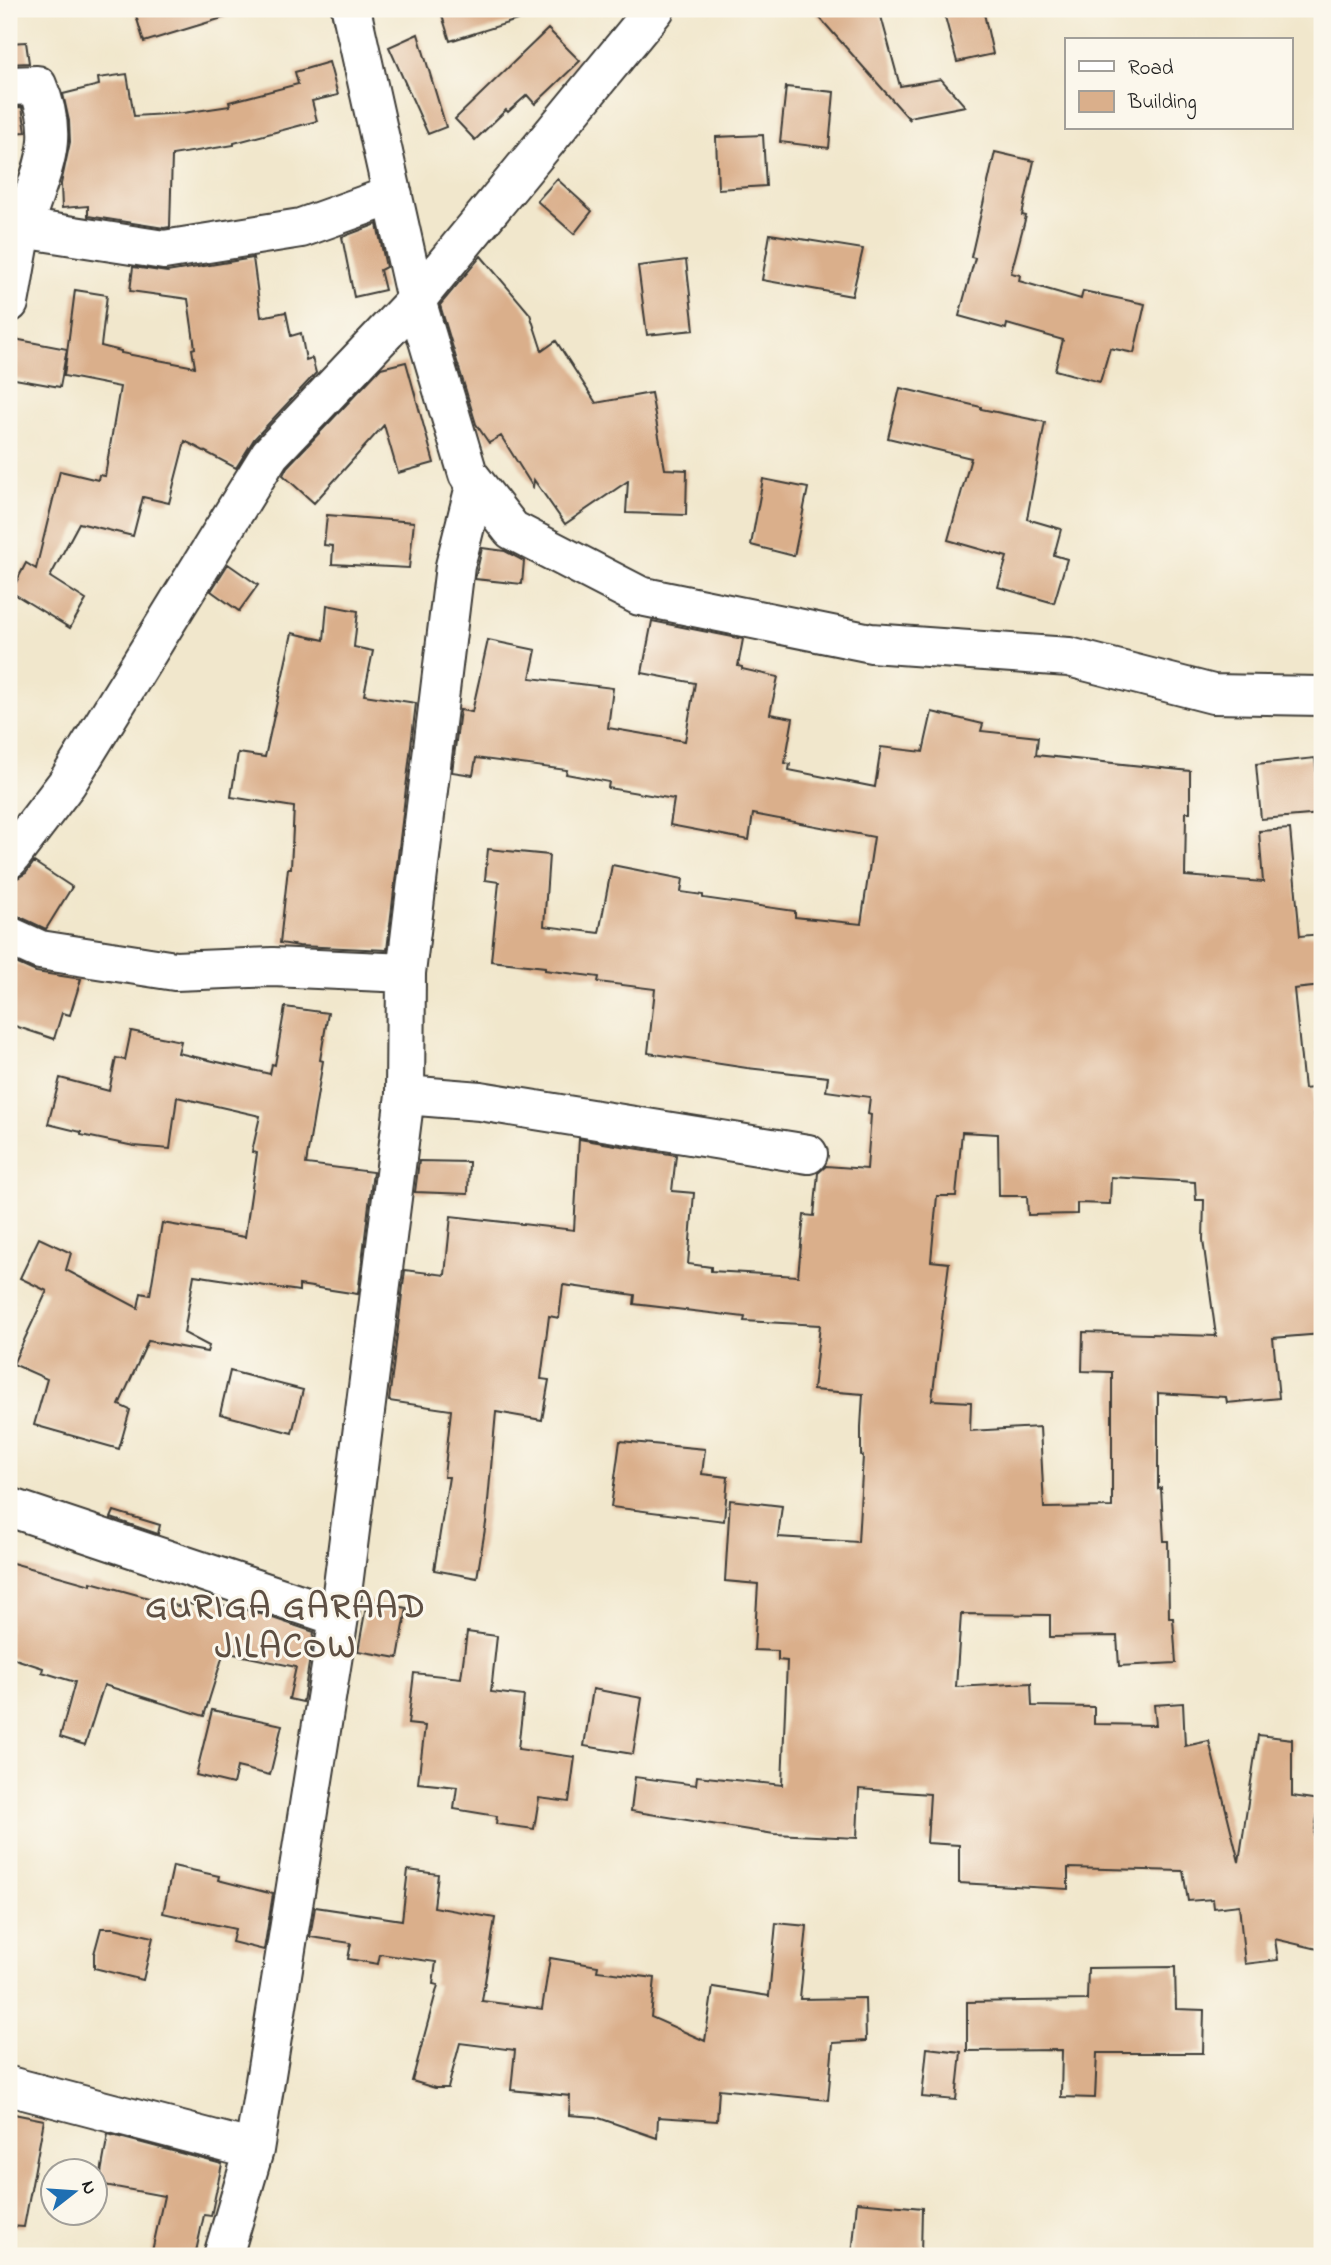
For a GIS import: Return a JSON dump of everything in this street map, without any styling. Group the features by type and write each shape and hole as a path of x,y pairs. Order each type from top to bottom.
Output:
{"street":[{"path":"223,2256 254,2150 339,1617 405,1095 406,973 455,566 475,486 468,474 416,300 351,9"},
{"path":"9,859 67,783 270,454 416,300 655,9"},
{"path":"9,86 37,85 46,106 48,152 16,227 9,303"},
{"path":"16,227 164,250 301,228 393,195"},
{"path":"468,474 512,530 640,596 871,643 1069,657 1213,694 1322,696"},
{"path":"9,936 40,950 174,971 273,967 406,973"},
{"path":"405,1095 480,1101 808,1154"},
{"path":"9,1507 339,1617"},
{"path":"9,2086 254,2150"}],"building":[{"path":"134,9 228,9 229,16 144,42"},
{"path":"440,9 529,9 530,16 450,41"},
{"path":"812,9 879,9 900,86 941,79 965,106 909,117 910,120"},
{"path":"943,9 983,9 993,54 957,62"},
{"path":"548,29 580,61 535,104 527,95 508,112 506,110 475,140 455,119"},
{"path":"418,34 446,127 428,134 389,47"},
{"path":"26,42 29,63 9,64 9,43"},
{"path":"329,62 338,95 312,101 317,121 234,145 172,155 170,227 88,216 88,206 62,208 61,184 70,142 63,94 99,85 98,78 127,74 134,116 183,113 230,106 229,102 298,84 295,72"},
{"path":"786,87 834,92 829,148 780,142"},
{"path":"22,107 26,132 9,133 9,108"},
{"path":"763,135 766,186 718,189 716,137"},
{"path":"995,152 1034,161 1022,215 1026,216 1011,273 1020,275 1019,281 1081,299 1083,291 1145,304 1134,353 1110,348 1100,382 1055,370 1063,340 1007,324 1006,329 959,316 975,258 971,257"},
{"path":"557,179 592,211 574,234 537,201"},
{"path":"377,224 386,267 380,270 385,290 354,297 342,237"},
{"path":"770,234 863,249 852,296 762,280"},
{"path":"481,256 530,314 542,351 556,341 596,403 651,393 665,469 687,470 686,515 626,513 628,481 565,524 534,480 533,487 501,436 489,443 476,424 440,305"},
{"path":"253,258 261,317 286,312 291,336 301,333 306,360 312,358 316,373 254,439 236,468 185,441 169,503 143,497 133,536 79,523 50,577 86,600 70,628 11,592 26,563 36,569 60,471 98,480 99,475 105,476 120,387 64,376 75,290 107,295 101,346 121,353 195,367 188,299 130,291 133,267 167,272"},
{"path":"686,260 694,330 647,335 638,266"},
{"path":"9,338 67,349 60,387 9,378"},
{"path":"406,362 434,463 398,473 384,425 314,503 283,475 287,467 381,368"},
{"path":"900,388 1045,422 1027,519 1061,529 1054,555 1067,559 1054,603 998,587 1007,557 948,540 971,458 888,438"},
{"path":"763,479 808,488 794,556 751,545"},
{"path":"327,515 414,522 409,568 332,564 333,546 324,545"},
{"path":"482,548 505,551 524,561 522,584 475,579"},
{"path":"228,564 258,585 239,611 211,591"},
{"path":"327,605 358,611 354,647 373,651 364,695 416,703 387,950 280,943 288,868 291,868 294,807 231,797 238,753 265,757 292,633 324,640"},
{"path":"652,621 743,639 738,666 778,677 770,714 793,718 785,763 790,764 789,770 875,787 881,747 923,752 932,712 983,724 981,731 1038,737 1036,755 1190,771 1185,876 1263,882 1259,831 1290,829 1300,936 1322,934 1322,986 1294,989 1304,1089 1313,1088 1315,1119 1322,1119 1319,1288 1322,1288 1322,1334 1273,1338 1279,1398 1227,1403 1226,1397 1158,1393 1158,1489 1161,1488 1164,1541 1168,1541 1169,1618 1173,1618 1176,1663 1119,1666 1117,1636 1050,1637 1050,1615 961,1614 956,1687 1031,1683 1032,1706 1094,1707 1094,1724 1156,1725 1154,1705 1183,1703 1185,1746 1209,1741 1239,1862 1258,1735 1292,1739 1292,1796 1320,1800 1314,1835 1322,1839 1322,1950 1275,1939 1278,1960 1245,1964 1239,1905 1214,1908 1213,1899 1188,1901 1183,1871 1068,1868 1068,1889 959,1883 959,1845 927,1843 930,1794 859,1789 857,1838 774,1834 631,1811 635,1777 696,1785 697,1776 782,1785 787,1661 778,1660 778,1651 754,1650 758,1584 725,1581 730,1500 782,1506 778,1537 858,1542 863,1394 813,1390 820,1325 744,1321 745,1317 634,1304 635,1295 563,1285 559,1318 549,1316 541,1379 549,1380 542,1420 496,1412 486,1523 477,1578 434,1570 449,1477 444,1477 451,1410 389,1401 405,1270 445,1275 451,1216 574,1230 579,1139 676,1155 672,1191 694,1193 688,1264 711,1267 711,1271 798,1276 804,1215 814,1216 818,1173 826,1166 867,1169 870,1097 826,1091 828,1077 648,1053 655,989 598,982 599,977 545,970 545,967 491,961 499,882 485,880 488,849 549,855 544,926 599,933 612,865 683,879 681,892 703,895 703,898 795,911 795,917 861,924 874,837 753,814 749,840 670,825 674,799 608,788 609,782 566,774 567,770 476,758 473,775 452,772 460,710 472,712 488,640 536,650 530,678 613,688 608,728 685,741 695,683 642,673","holes":["962,1132 998,1134 999,1196 1027,1196 1028,1215 1077,1214 1077,1203 1110,1204 1111,1177 1195,1182 1196,1200 1204,1200 1203,1240 1216,1336 1083,1332 1082,1371 1112,1372 1112,1507 1044,1508 1040,1427 970,1431 971,1402 932,1400 949,1263 931,1261 937,1196 956,1196"]},
{"path":"1315,758 1321,814 1261,819 1256,764"},
{"path":"34,862 72,887 46,929 9,914 9,883 26,873"},
{"path":"9,960 36,972 81,979 70,1015 62,1013 54,1039 9,1024"},
{"path":"285,1007 328,1013 306,1164 373,1172 358,1294 299,1285 299,1291 194,1275 184,1333 209,1346 207,1352 148,1341 119,1405 130,1410 119,1449 34,1425 47,1379 13,1364 47,1291 20,1278 39,1238 71,1253 66,1270 138,1308 141,1293 150,1295 162,1223 245,1237 257,1153 252,1152 260,1116 177,1097 170,1149 134,1146 81,1135 81,1132 48,1124 60,1078 109,1091 116,1058 125,1060 131,1031 181,1041 178,1053 270,1074 272,1064 275,1065"},
{"path":"419,1161 469,1162 468,1194 415,1192"},
{"path":"230,1371 303,1390 292,1433 220,1414"},
{"path":"620,1441 705,1449 702,1474 728,1477 724,1521 611,1507"},
{"path":"114,1511 160,1525 158,1534 111,1518"},
{"path":"9,1562 185,1608 187,1603 205,1609 207,1602 255,1612 314,1632 303,1702 289,1699 296,1667 224,1652 204,1716 104,1685 85,1745 60,1737 75,1682 42,1672 43,1668 9,1657"},
{"path":"367,1601 407,1608 398,1658 358,1651"},
{"path":"467,1632 497,1636 491,1692 524,1696 518,1749 575,1757 569,1802 539,1798 534,1829 496,1824 497,1816 454,1809 457,1787 418,1783 425,1726 408,1724 414,1673 461,1678"},
{"path":"593,1689 642,1698 633,1754 584,1746"},
{"path":"212,1710 282,1725 270,1775 237,1767 233,1784 196,1775"},
{"path":"173,1866 219,1876 218,1880 273,1894 264,1950 232,1942 235,1929 163,1913"},
{"path":"408,1870 438,1874 434,1907 495,1918 482,2001 542,2009 550,1958 598,1966 597,1971 655,1978 651,2017 705,2041 713,1987 769,1996 776,1923 807,1926 800,1999 865,1998 866,2041 833,2043 828,2100 719,2089 717,2121 658,2117 657,2138 596,2117 569,2115 570,2096 511,2090 515,2050 460,2043 448,2088 435,2088 412,2081 438,1985 433,1984 436,1962 380,1954 378,1964 348,1959 351,1943 310,1937 315,1907 402,1920"},
{"path":"101,1928 114,1928 153,1937 143,1980 94,1968 94,1954"},
{"path":"1175,1967 1176,2009 1204,2010 1203,2053 1097,2053 1095,2098 1061,2097 1062,2050 967,2051 967,2002 1087,2000 1088,1968"},
{"path":"927,2048 961,2052 956,2100 922,2097"},
{"path":"9,2113 44,2120 24,2227 9,2226"},
{"path":"108,2134 222,2164 211,2216 204,2215 195,2256 151,2256 164,2196 108,2186 108,2156 104,2156"},
{"path":"857,2202 922,2208 921,2256 852,2256"}],"district":[{"name":"GURIGA GARAAD JILACOW","path":"286,1628"}]}
